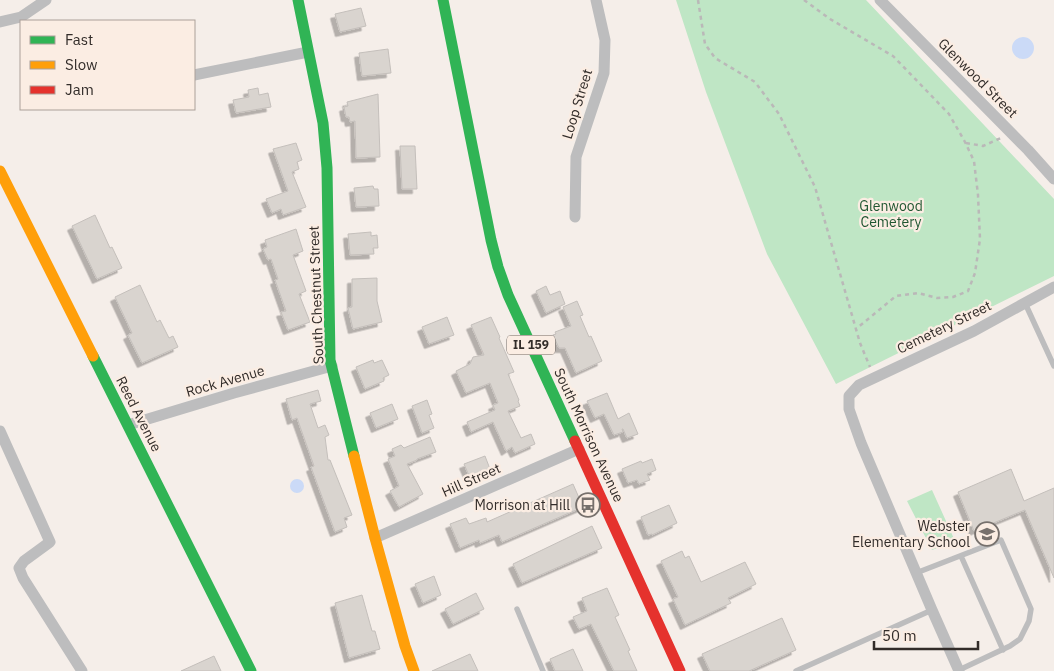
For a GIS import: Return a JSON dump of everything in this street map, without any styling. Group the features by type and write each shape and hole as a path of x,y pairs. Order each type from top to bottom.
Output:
{"street":[{"path":"0,22 21,17 46,0"},
{"name":"South Chestnut Street","path":"298,0 323,123 327,168 330,360 375,538 405,646 414,671"},
{"name":"South Morrison Avenue","path":"443,0 498,267 508,295 680,671"},
{"name":"Loop Street","path":"575,217 576,157 604,73 605,40 596,0"},
{"name":"Glenwood Street","path":"880,0 1054,179"},
{"path":"195,75 308,52"},
{"name":"Reed Avenue","path":"0,170 251,671"},
{"name":"Cemetery Street","path":"916,573 861,443 849,409 849,396 859,385 974,331 1054,287"},
{"name":"Rock Avenue","path":"128,425 332,366"},
{"path":"0,431 50,542 24,561 19,568 23,578 82,671"},
{"name":"Hill Street","path":"375,538 579,449"},
{"path":"916,573 959,671"}],"lane":[{"path":"1025,303 1054,366"},
{"path":"916,573 1001,540 1030,609 1029,622 1020,639 1003,650 959,671"},
{"path":"961,556 1003,650"},
{"path":"517,609 543,671"},
{"path":"796,671 932,610"}],"path":[{"path":"698,0 705,44 714,58 755,82 779,114 815,187 860,343 875,378"},
{"path":"804,0 830,19 893,56 949,114 974,160 980,239 975,273 968,291 953,298 936,298 918,293 896,296 856,329"},
{"path":"965,142 983,146 1012,134"}],"green space":[{"name":"Glenwood Cemetery","path":"676,0 866,0 1054,199 1054,276 836,384 767,254 706,92"},
{"path":"932,490 955,541 932,550 907,501"}],"water":[{"path":"1023,37 1031,40 1034,48 1031,56 1023,59 1015,56 1012,48 1015,40"},
{"path":"294,479 300,479 304,486 300,493 294,493 290,489 290,483"}],"building":[{"path":"361,8 366,26 340,32 335,14"},
{"path":"388,49 391,73 362,76 359,53"},
{"path":"258,88 259,95 268,93 271,107 236,113 233,100 249,97 248,90"},
{"path":"378,94 380,157 356,158 355,121 350,122 349,117 346,117 344,107 348,106 347,102"},
{"path":"296,143 302,160 297,162 299,169 292,172 306,207 283,215 281,209 272,213 266,199 288,191 273,149"},
{"path":"400,146 415,146 417,189 402,189"},
{"path":"373,186 374,189 378,189 379,206 356,207 354,188"},
{"path":"95,215 110,248 112,247 122,268 97,279 72,226"},
{"path":"296,229 303,251 293,255 306,291 299,294 310,322 288,330 281,312 286,311 275,280 278,279 271,259 268,260 263,249 267,247 265,240"},
{"path":"371,232 371,236 377,235 378,248 373,248 374,254 350,255 348,234"},
{"path":"377,278 377,301 382,322 353,329 348,308 352,307 352,279"},
{"path":"140,285 157,322 160,320 169,338 173,336 178,347 142,363 128,335 132,333 115,297"},
{"path":"546,286 550,295 560,291 565,304 546,313 536,291"},
{"path":"577,301 583,315 580,316 602,361 576,373 565,348 559,348 553,335 556,334 555,332 571,326 563,307"},
{"path":"447,317 454,335 429,344 422,327"},
{"path":"491,317 514,372 508,374 520,406 508,411 521,438 531,434 535,444 515,453 512,447 506,451 493,422 471,432 467,422 495,410 493,405 498,403 490,383 466,393 456,371 470,364 473,357 484,355 471,325"},
{"path":"373,360 374,363 382,360 389,375 383,378 384,381 365,389 356,367"},
{"path":"318,390 321,401 310,404 318,428 325,425 329,435 325,437 328,460 330,460 352,515 344,518 347,527 335,532 311,467 314,466 297,418 292,420 286,399"},
{"path":"607,393 618,419 629,413 638,434 627,438 622,429 623,432 614,435 604,414 595,418 587,401"},
{"path":"427,400 432,414 429,415 434,428 422,433 412,406"},
{"path":"392,404 398,419 376,428 370,413"},
{"path":"430,437 436,452 407,464 423,494 399,507 390,491 399,486 388,459 395,456 392,449 401,445 404,448"},
{"path":"485,456 490,469 470,478 464,464"},
{"path":"652,459 656,470 647,474 650,480 639,484 637,480 628,483 622,469 641,461 642,463"},
{"path":"1011,469 1024,501 1054,488 1054,578 1025,510 974,531 958,492"},
{"path":"573,484 583,507 502,542 499,535 480,543 479,540 460,548 450,524 466,518 469,524 486,518 487,522"},
{"path":"669,505 677,523 652,535 648,535 641,517"},
{"path":"592,526 602,548 522,583 513,564"},
{"path":"682,551 685,558 689,556 701,582 745,562 756,584 728,598 731,603 685,625 673,599 678,597 661,561"},
{"path":"434,576 441,595 423,603 415,584"},
{"path":"607,588 619,615 615,617 637,671 614,671 591,624 579,629 573,617 587,611 582,598"},
{"path":"476,593 484,609 453,624 445,609"},
{"path":"362,595 372,631 375,631 380,649 349,658 335,603"},
{"path":"782,618 796,650 749,671 710,671 702,654"},
{"path":"573,649 583,671 555,671 550,659"},
{"path":"470,654 478,671 432,671"},
{"path":"214,656 221,671 181,671"}],"traffic: fast":[{"path":"298,0 323,123 327,168 330,360 354,456"},
{"path":"443,0 498,267 508,295 575,441"},
{"path":"93,356 251,671"}],"traffic: slow":[{"path":"0,171 93,356"},
{"path":"354,456 405,646 414,671"}],"traffic: jam":[{"path":"575,441 680,671"}],"place":[{"name":"Morrison at Hill","path":"588,505"},
{"name":"Webster Elementary School","path":"987,534"}]}
